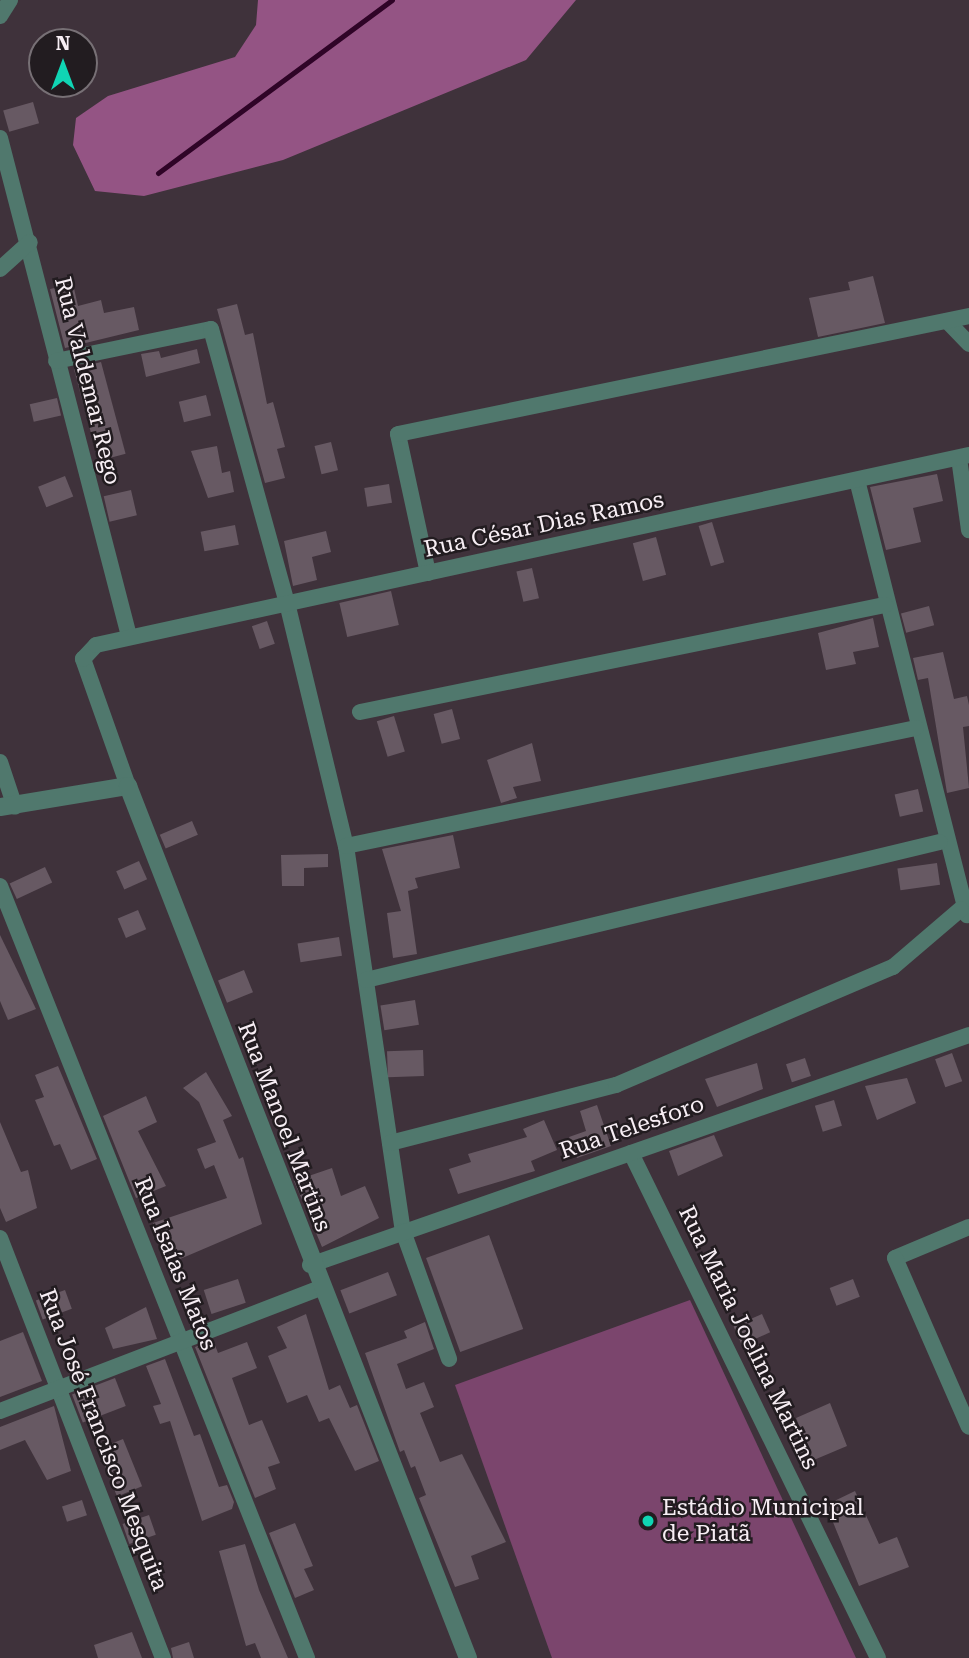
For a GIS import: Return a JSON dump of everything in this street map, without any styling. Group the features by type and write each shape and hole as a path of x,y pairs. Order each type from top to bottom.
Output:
{"street":[{"path":"0,16 10,0"},
{"name":"Rua Valdemar Rego","path":"0,138 30,242 56,362 129,636"},
{"path":"0,269 30,242"},
{"path":"428,573 398,434 969,316"},
{"path":"947,321 969,344"},
{"path":"56,362 211,329 288,607 346,846 402,1231 449,1359"},
{"path":"964,456 969,530"},
{"name":"Rua César Dias Ramos","path":"129,636 288,607 428,573 964,456"},
{"path":"390,1143 616,1086 893,967 965,912 885,605 857,480"},
{"path":"360,712 885,605"},
{"name":"Rua Manoel Martins","path":"129,636 96,645 83,659 128,786 310,1265 468,1658"},
{"path":"346,846 916,728"},
{"path":"0,762 8,807 128,786"},
{"path":"366,980 940,842"},
{"name":"Rua Isaías Matos","path":"0,886 307,1658"},
{"name":"Rua Telesforo","path":"310,1265 969,1035"},
{"name":"Rua Maria Joelina Martins","path":"631,1153 878,1658"},
{"path":"969,1227 895,1258 969,1426"},
{"name":"Rua José Francisco Mesquita","path":"0,1238 163,1658"},
{"path":"0,1411 320,1287"}],"shaded area":[{"path":"258,0 576,0 526,60 283,160 144,196 95,191 73,145 76,118 108,96 235,57 256,25"},
{"name":"Estádio Municipal de Piatã","path":"690,1300 856,1658 552,1658 455,1385"}],"building":[{"path":"33,102 39,123 9,132 3,111"},
{"path":"873,276 885,323 818,337 809,298 850,290 848,282"},
{"path":"73,284 78,306 101,300 104,313 134,307 139,330 65,348 50,289"},
{"path":"237,304 245,335 253,333 267,404 273,402 285,447 277,449 285,478 265,483 217,309"},
{"path":"197,349 200,363 146,377 141,354 159,351 161,358"},
{"path":"101,362 126,454 99,461 74,369"},
{"path":"206,395 211,415 184,422 179,402"},
{"path":"57,398 61,416 34,422 30,404"},
{"path":"331,442 338,470 322,474 315,446"},
{"path":"217,446 222,473 230,471 234,492 208,498 191,451"},
{"path":"937,474 943,501 913,508 921,542 886,550 870,487"},
{"path":"65,476 73,496 46,507 38,487"},
{"path":"389,484 392,503 367,507 364,488"},
{"path":"131,490 137,515 110,522 104,496"},
{"path":"712,522 724,562 711,566 699,526"},
{"path":"235,525 239,545 204,551 201,532"},
{"path":"326,531 331,552 312,557 317,580 293,586 284,541"},
{"path":"656,537 666,575 643,581 633,543"},
{"path":"532,568 539,598 523,602 516,572"},
{"path":"391,591 399,625 347,637 339,603"},
{"path":"929,606 934,625 906,633 901,614"},
{"path":"873,618 879,647 853,652 856,664 826,670 818,633"},
{"path":"267,621 275,644 260,649 252,626"},
{"path":"943,652 954,699 967,696 969,705 969,726 963,727 969,788 947,793 928,678 918,680 913,658"},
{"path":"452,709 460,739 442,744 434,714"},
{"path":"394,716 405,751 388,757 377,721"},
{"path":"532,743 541,781 513,787 517,798 501,803 487,760"},
{"path":"918,789 923,811 900,817 895,794"},
{"path":"192,821 198,835 166,848 160,835"},
{"path":"453,835 460,868 415,878 418,888 408,891 417,954 393,958 387,913 401,911 382,849"},
{"path":"328,854 328,867 304,868 304,886 282,886 281,855"},
{"path":"139,861 147,879 124,889 116,871"},
{"path":"937,863 940,885 900,890 897,869"},
{"path":"45,867 52,882 17,899 10,883"},
{"path":"138,910 146,929 126,938 118,919"},
{"path":"0,935 36,1009 8,1020 0,1001"},
{"path":"339,937 342,956 300,962 298,944"},
{"path":"244,970 253,992 227,1003 218,980"},
{"path":"415,1000 419,1025 384,1030 380,1005"},
{"path":"423,1050 424,1076 388,1077 387,1051"},
{"path":"952,1053 962,1081 945,1087 935,1059"},
{"path":"805,1058 811,1076 792,1082 786,1064"},
{"path":"757,1063 763,1089 717,1107 705,1079"},
{"path":"58,1066 97,1159 71,1170 60,1144 54,1146 35,1100 44,1097 35,1075"},
{"path":"206,1072 232,1116 223,1120 239,1159 243,1157 262,1224 166,1265 153,1223 227,1198 214,1165 205,1169 197,1149 216,1142 199,1102 183,1088"},
{"path":"907,1078 916,1103 877,1120 865,1086"},
{"path":"146,1096 157,1122 138,1131 166,1186 136,1198 103,1116"},
{"path":"834,1100 842,1126 823,1132 815,1106"},
{"path":"597,1105 611,1146 577,1158 569,1137 586,1131 580,1111"},
{"path":"544,1120 557,1150 531,1161 535,1171 458,1194 449,1169 471,1162 468,1154 527,1137 523,1129"},
{"path":"0,1122 21,1172 28,1170 37,1208 6,1222 0,1208"},
{"path":"714,1135 723,1156 678,1176 669,1151"},
{"path":"332,1168 341,1196 365,1186 379,1218 322,1247 294,1181"},
{"path":"489,1235 523,1329 460,1352 426,1258"},
{"path":"388,1272 397,1295 349,1314 340,1290"},
{"path":"238,1279 246,1303 211,1314 204,1290"},
{"path":"853,1279 860,1297 836,1306 830,1288"},
{"path":"65,1290 72,1309 43,1319 36,1301"},
{"path":"146,1307 157,1339 113,1349 105,1328"},
{"path":"306,1314 329,1390 340,1385 350,1408 357,1405 379,1461 355,1471 329,1418 319,1422 307,1395 287,1403 268,1356 287,1348 277,1327"},
{"path":"762,1314 770,1332 742,1345 734,1327"},
{"path":"425,1322 434,1349 397,1364 406,1389 424,1382 434,1407 420,1413 440,1462 462,1454 506,1542 471,1556 479,1579 455,1587 419,1498 426,1495 415,1466 411,1468 404,1450 400,1452 365,1353 407,1338 404,1331"},
{"path":"23,1332 42,1381 0,1397 0,1341"},
{"path":"213,1340 218,1353 247,1342 257,1368 232,1378 249,1425 262,1420 280,1463 268,1467 276,1489 255,1498 195,1347"},
{"path":"165,1359 194,1436 200,1434 219,1487 227,1485 234,1502 232,1509 202,1521 170,1421 160,1424 153,1406 161,1404 146,1366"},
{"path":"115,1378 126,1406 83,1422 72,1394"},
{"path":"830,1403 847,1446 802,1465 793,1445 805,1440 796,1418"},
{"path":"54,1406 71,1471 47,1480 25,1440 0,1450 0,1427"},
{"path":"123,1439 142,1486 117,1496 98,1449"},
{"path":"855,1491 879,1544 897,1537 909,1567 859,1586 826,1505"},
{"path":"82,1500 87,1515 67,1522 62,1506"},
{"path":"149,1515 156,1535 129,1544 123,1524"},
{"path":"295,1523 313,1566 304,1569 314,1590 295,1598 269,1533"},
{"path":"245,1544 259,1590 288,1658 261,1658 255,1643 246,1646 219,1551"},
{"path":"132,1632 142,1658 98,1658 94,1645"},
{"path":"189,1642 194,1658 173,1658 171,1648"}],"waterway":[{"path":"158,173 392,0"}],"place":[{"name":"Estádio Municipal de Piatã","path":"648,1521"}]}
